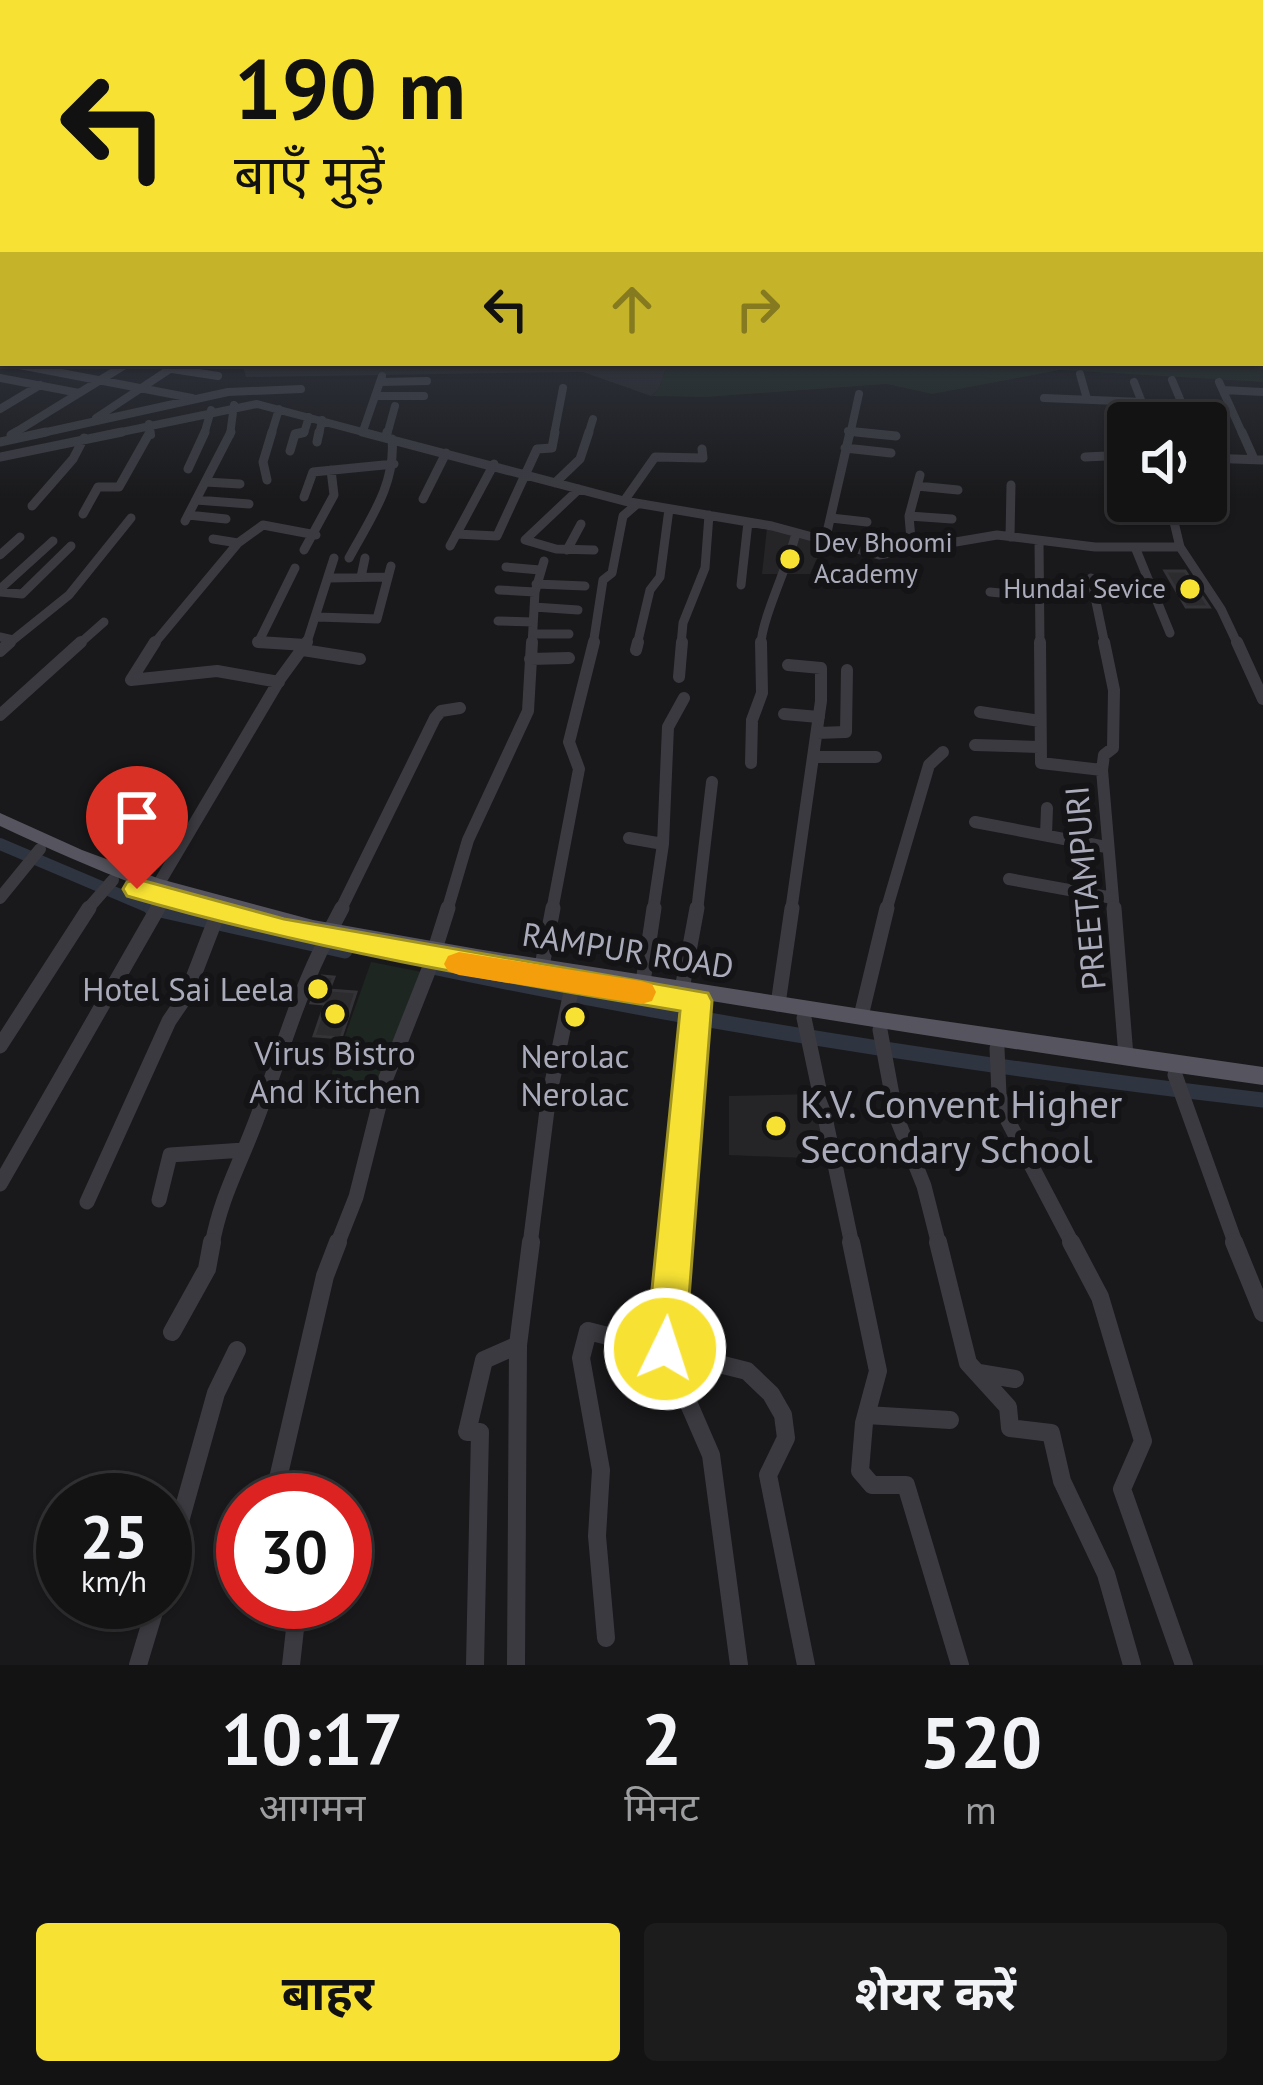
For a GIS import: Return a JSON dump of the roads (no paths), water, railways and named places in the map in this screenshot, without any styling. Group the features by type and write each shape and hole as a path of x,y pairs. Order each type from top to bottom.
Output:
{"main road":[{"path":"0,819 159,901 326,940"},
{"path":"0,831 34,857 215,920 434,954 569,991 881,1043 937,1033 998,1061 1177,1085 1263,1088"},
{"name":"RAMPUR ROAD","path":"434,954 643,982 692,1008 778,1004 937,1033 1263,1076"}],"street":[{"path":"26,366 199,399"},
{"path":"61,373 72,366"},
{"path":"0,442 123,366"},
{"path":"90,422 175,366 218,376"},
{"path":"215,366 228,392"},
{"path":"1080,374 1087,400"},
{"path":"0,378 79,393"},
{"path":"363,431 381,379 428,381"},
{"path":"1172,380 1181,402"},
{"path":"1044,398 1142,402 1134,382"},
{"path":"0,409 40,385"},
{"path":"1227,459 1258,459 1221,386 1263,392"},
{"path":"456,534 497,536 537,449 552,448 563,388"},
{"path":"0,442 228,392 301,389"},
{"path":"825,542 859,394"},
{"path":"375,395 424,396"},
{"path":"226,519 187,518 232,427 234,405"},
{"path":"0,457 234,405 279,409 631,502 796,532 879,556 985,536 1180,547"},
{"path":"349,558 394,464 389,438 395,406"},
{"path":"267,480 263,462 279,409"},
{"path":"188,469 201,448 211,410"},
{"path":"193,414 194,427"},
{"path":"290,451 309,417"},
{"path":"555,483 580,459 593,419"},
{"path":"317,442 322,420"},
{"path":"83,514 98,487 119,487 151,436 149,424"},
{"path":"344,440 346,427"},
{"path":"848,431 896,436"},
{"path":"32,506 74,459 85,438"},
{"path":"845,448 891,453"},
{"path":"542,966 579,769 569,742 595,641 603,580 612,573 623,516 655,457 703,458 702,449"},
{"path":"423,499 446,453"},
{"path":"1085,458 1107,456"},
{"path":"304,497 313,472 394,464"},
{"path":"450,547 494,464"},
{"path":"304,550 334,495 331,470"},
{"path":"912,551 909,516 918,480 958,490"},
{"path":"206,482 240,484"},
{"path":"1010,537 1011,484"},
{"path":"579,489 520,539 567,550 594,550"},
{"path":"196,500 249,504"},
{"path":"636,650 650,590 660,578 669,509"},
{"path":"679,677 683,623 705,568 709,515"},
{"path":"909,516 952,519"},
{"path":"0,650 6,639 68,595 131,518"},
{"path":"831,518 867,522"},
{"path":"741,585 748,522"},
{"path":"1174,522 1180,547 1221,609 1263,699"},
{"path":"567,550 581,524"},
{"path":"279,682 217,671 131,680 164,629 184,613 238,543 262,525 316,535"},
{"path":"751,763 752,720 762,693 761,631 786,575 796,532"},
{"path":"0,555 20,537"},
{"path":"213,539 238,543"},
{"path":"0,591 53,541"},
{"path":"1039,541 1039,747 1044,765 1102,770"},
{"path":"0,591 22,594 71,546"},
{"path":"1135,547 1170,633"},
{"path":"0,1184 279,682 304,648 334,557"},
{"path":"362,577 364,558"},
{"path":"279,1473 325,1276 356,1197 386,1078 434,954 468,839 528,712 535,594 542,565 506,567"},
{"path":"295,568 258,643 360,659"},
{"path":"318,617 376,620 390,572 330,578"},
{"name":"PREETAMPURI","path":"1091,578 1114,690 1112,748 1104,755 1102,770 1126,1056"},
{"path":"535,594 585,586"},
{"path":"500,590 535,594 578,610"},
{"path":"990,592 1040,597"},
{"path":"498,621 569,634"},
{"path":"0,715 104,622"},
{"path":"530,659 569,658"},
{"path":"778,1004 817,734 821,668 788,665"},
{"path":"817,734 846,732 847,670"},
{"path":"643,982 663,844 668,727 684,698"},
{"path":"172,1332 207,1269 221,1198 326,940 434,718 441,711 460,708"},
{"path":"980,712 1040,721"},
{"path":"784,714 819,717"},
{"path":"975,745 1039,747"},
{"path":"861,1016 929,764 943,752"},
{"path":"813,757 876,757"},
{"path":"712,782 697,919 665,1349 711,1455 739,1665"},
{"path":"1046,835 1047,808"},
{"path":"976,822 1106,847"},
{"path":"629,838 663,844"},
{"path":"0,898 34,857"},
{"path":"1009,880 1114,898"},
{"path":"0,1046 107,886"},
{"path":"87,1202 169,1021 185,996 215,920"},
{"path":"516,1665 518,1345 548,1102 569,991"},
{"path":"804,1029 878,1371 866,1415 860,1471 872,1485 906,1485 960,1665"},
{"path":"881,1043 896,1116 924,1186 968,1363 1008,1407 1010,1428 1051,1433 1062,1481 1106,1574 1132,1665"},
{"path":"998,1061 1008,1121 1106,1316 1143,1441 1122,1489 1184,1665"},
{"path":"1177,1085 1263,1313"},
{"path":"159,1201 170,1155 244,1150"},
{"path":"605,1638 597,1536 601,1470 581,1358 588,1331 747,1371 765,1383 786,1428 782,1450 768,1475 806,1665"},
{"path":"475,1665 480,1432 467,1432 484,1360 518,1345"},
{"path":"192,1479 216,1393 237,1350"},
{"path":"978,1373 1015,1379"},
{"path":"866,1415 950,1420"},
{"path":"138,1665 149,1629"},
{"path":"290,1665 295,1629"}],"waterway":[{"path":"0,844 158,911"},
{"path":"151,908 345,951"},
{"path":"437,968 848,1043 1263,1100"}],"place":[{"name":"Dev Bhoomi Academy","path":"790,559"},
{"name":"Hundai Sevice","path":"1190,589"},
{"name":"Hotel Sai Leela","path":"318,989"},
{"name":"Virus Bistro And Kitchen","path":"335,1014"},
{"name":"Nerolac Nerolac","path":"575,1017"},
{"name":"K.V. Convent Higher Secondary School","path":"776,1126"}]}
